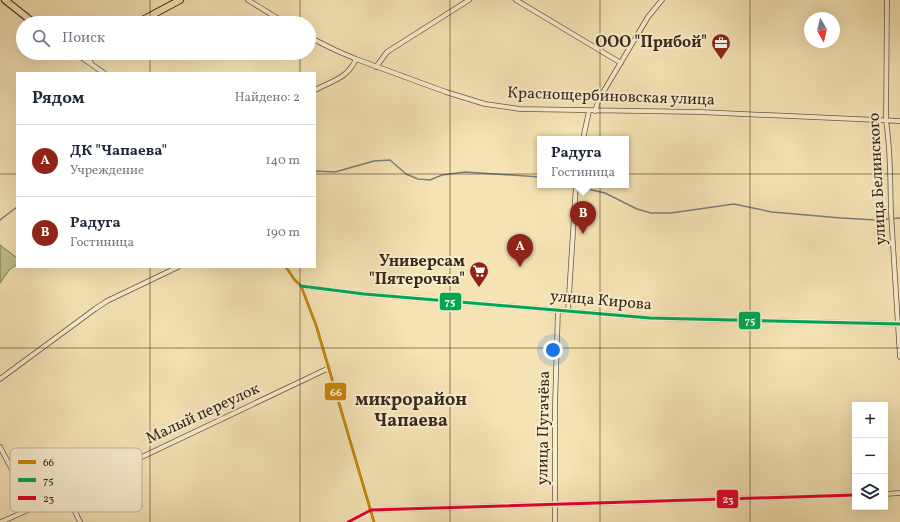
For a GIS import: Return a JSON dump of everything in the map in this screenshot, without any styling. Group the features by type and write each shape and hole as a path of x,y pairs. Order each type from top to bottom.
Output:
{"main road":[{"path":"5,0 25,16"},
{"path":"150,16 180,0"}],"street":[{"path":"248,0 274,16"},
{"path":"376,67 387,52 468,0"},
{"path":"516,0 621,63"},
{"path":"595,111 599,99 648,17 662,0"},
{"name":"улица Белинского","path":"887,0 886,121 890,165 900,357"},
{"name":"Краснощербиновская улица","path":"316,40 376,67 446,92 485,104 520,109 700,112 886,121 900,120"},
{"path":"316,90 345,75 356,59"},
{"path":"85,60 103,72"},
{"path":"90,60 91,64"},
{"path":"584,136 589,110"},
{"path":"568,311 576,188"},
{"path":"0,379 94,309 107,301 176,268"},
{"path":"287,268 301,286 329,368 374,522"},
{"name":"улица Кирова","path":"301,286 364,294 650,318 899,324"},
{"name":"улица Пугачёва","path":"555,522 554,504 558,310"},
{"name":"Малый переулок","path":"142,457 329,368"},
{"path":"0,446 10,465"},
{"path":"888,494 900,493"},
{"path":"348,522 371,510 852,495"},
{"name":"Малый переулок","path":"1,522 22,512"},
{"path":"75,512 80,522"}],"green space":[{"path":"0,245 16,257 16,265 9,270 0,283"}],"waterway":[{"path":"316,171 335,172 374,161 390,160 406,174 418,179 430,180 442,175 465,172 537,177"},
{"path":"583,188 605,193 637,209 651,213 671,213 734,204 772,212 841,218 876,220 900,218"},
{"path":"0,220 16,208"}],"transit line":[{"name":"66","path":"287,268 301,286 316,325 374,522"},
{"name":"75","path":"301,286 364,294 650,318 900,324"},
{"name":"23","path":"348,522 371,510 852,495"}],"place":[{"name":"ООО \"Прибой\"","path":"721,60"},
{"name":"Радуга","path":"583,234"},
{"name":"ДК \"Чапаева\"","path":"520,267"},
{"name":"Универсам \"Пятерочка\"","path":"479,288"}],"district":[{"name":"микрорайон Чапаева","path":"411,410"}]}
